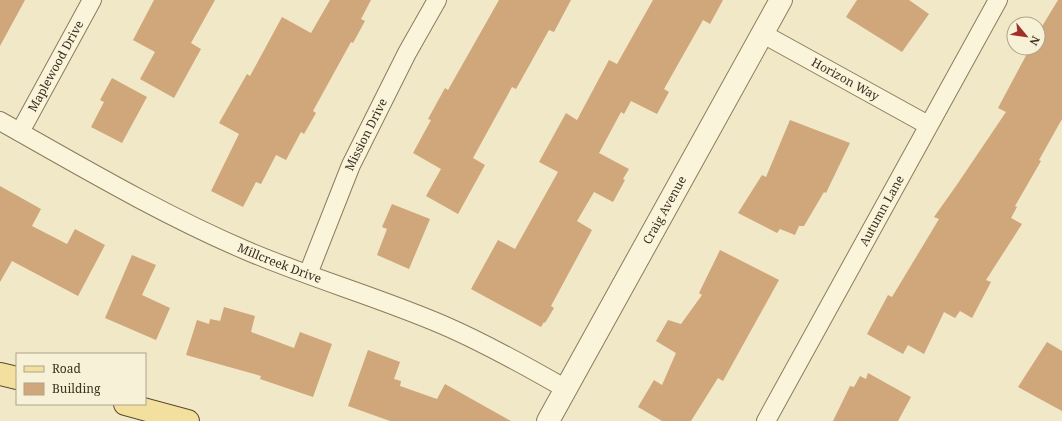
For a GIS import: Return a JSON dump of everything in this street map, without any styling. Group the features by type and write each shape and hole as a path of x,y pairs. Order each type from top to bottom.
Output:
{"main road":[{"path":"0,374 16,378"},
{"path":"129,405 188,421"}],"street":[{"name":"Maplewood Drive","path":"20,132 92,0"},
{"name":"Mission Drive","path":"308,274 352,166 408,53 437,0"},
{"name":"Craig Avenue","path":"548,421 782,0"},
{"name":"Autumn Lane","path":"766,421 998,0"},
{"name":"Horizon Way","path":"763,34 928,125"},
{"name":"Millcreek Drive","path":"0,121 200,230 246,250 443,325 484,344 566,389"}],"building":[{"path":"0,0 25,0 0,46"},
{"path":"154,0 215,0 191,43 201,49 174,98 140,79 155,52 133,40"},
{"path":"330,0 371,0 361,19 365,21 353,43 351,42 313,111 316,113 304,134 301,132 286,160 276,155 261,184 256,182 243,207 211,191 239,134 219,123 247,74 250,76 282,17 311,33"},
{"path":"499,0 571,0 554,32 549,30 516,89 512,87 473,158 485,165 458,214 426,196 441,169 413,153 431,120 428,119 445,88 448,90"},
{"path":"653,0 723,0 710,24 703,20 664,89 669,92 657,114 631,101 624,114 621,112 599,153 629,169 623,179 625,180 613,202 594,192 577,221 592,230 551,306 554,308 541,327 471,289 498,240 515,249 558,172 539,162 566,113 577,120 609,60 617,64"},
{"path":"857,0 909,0 929,14 902,52 846,17"},
{"path":"1058,0 1062,0 1062,119 1039,160 1041,161 1015,206 1017,207 1011,218 1022,224 986,280 991,282 972,318 960,311 955,318 944,312 924,354 908,345 903,354 867,334 888,295 892,297 939,219 934,217 1006,112 998,108 1026,56 1046,56 1046,20"},
{"path":"112,78 147,97 122,143 91,127 104,102 100,100"},
{"path":"790,120 850,143 826,193 824,192 804,226 799,226 795,235 780,229 777,233 738,213 762,175 766,177"},
{"path":"0,186 41,209 32,226 67,244 75,229 105,245 78,296 12,261 0,282"},
{"path":"392,204 430,219 409,269 377,255 387,229 382,227"},
{"path":"720,250 779,280 723,381 718,378 691,421 662,421 638,407 654,380 662,385 676,353 656,341 668,320 681,324 702,295 699,293"},
{"path":"132,255 156,265 142,295 170,308 156,340 105,318"},
{"path":"224,307 255,316 251,332 294,348 300,332 332,344 313,397 260,379 261,376 186,355 197,320 209,324 210,319 220,321"},
{"path":"1047,342 1062,351 1062,411 1018,387"},
{"path":"368,350 400,362 394,379 401,381 400,386 437,399 445,384 511,421 390,421 348,406"},
{"path":"868,373 911,397 898,421 833,421 850,386 854,387 860,376 866,379"}]}
